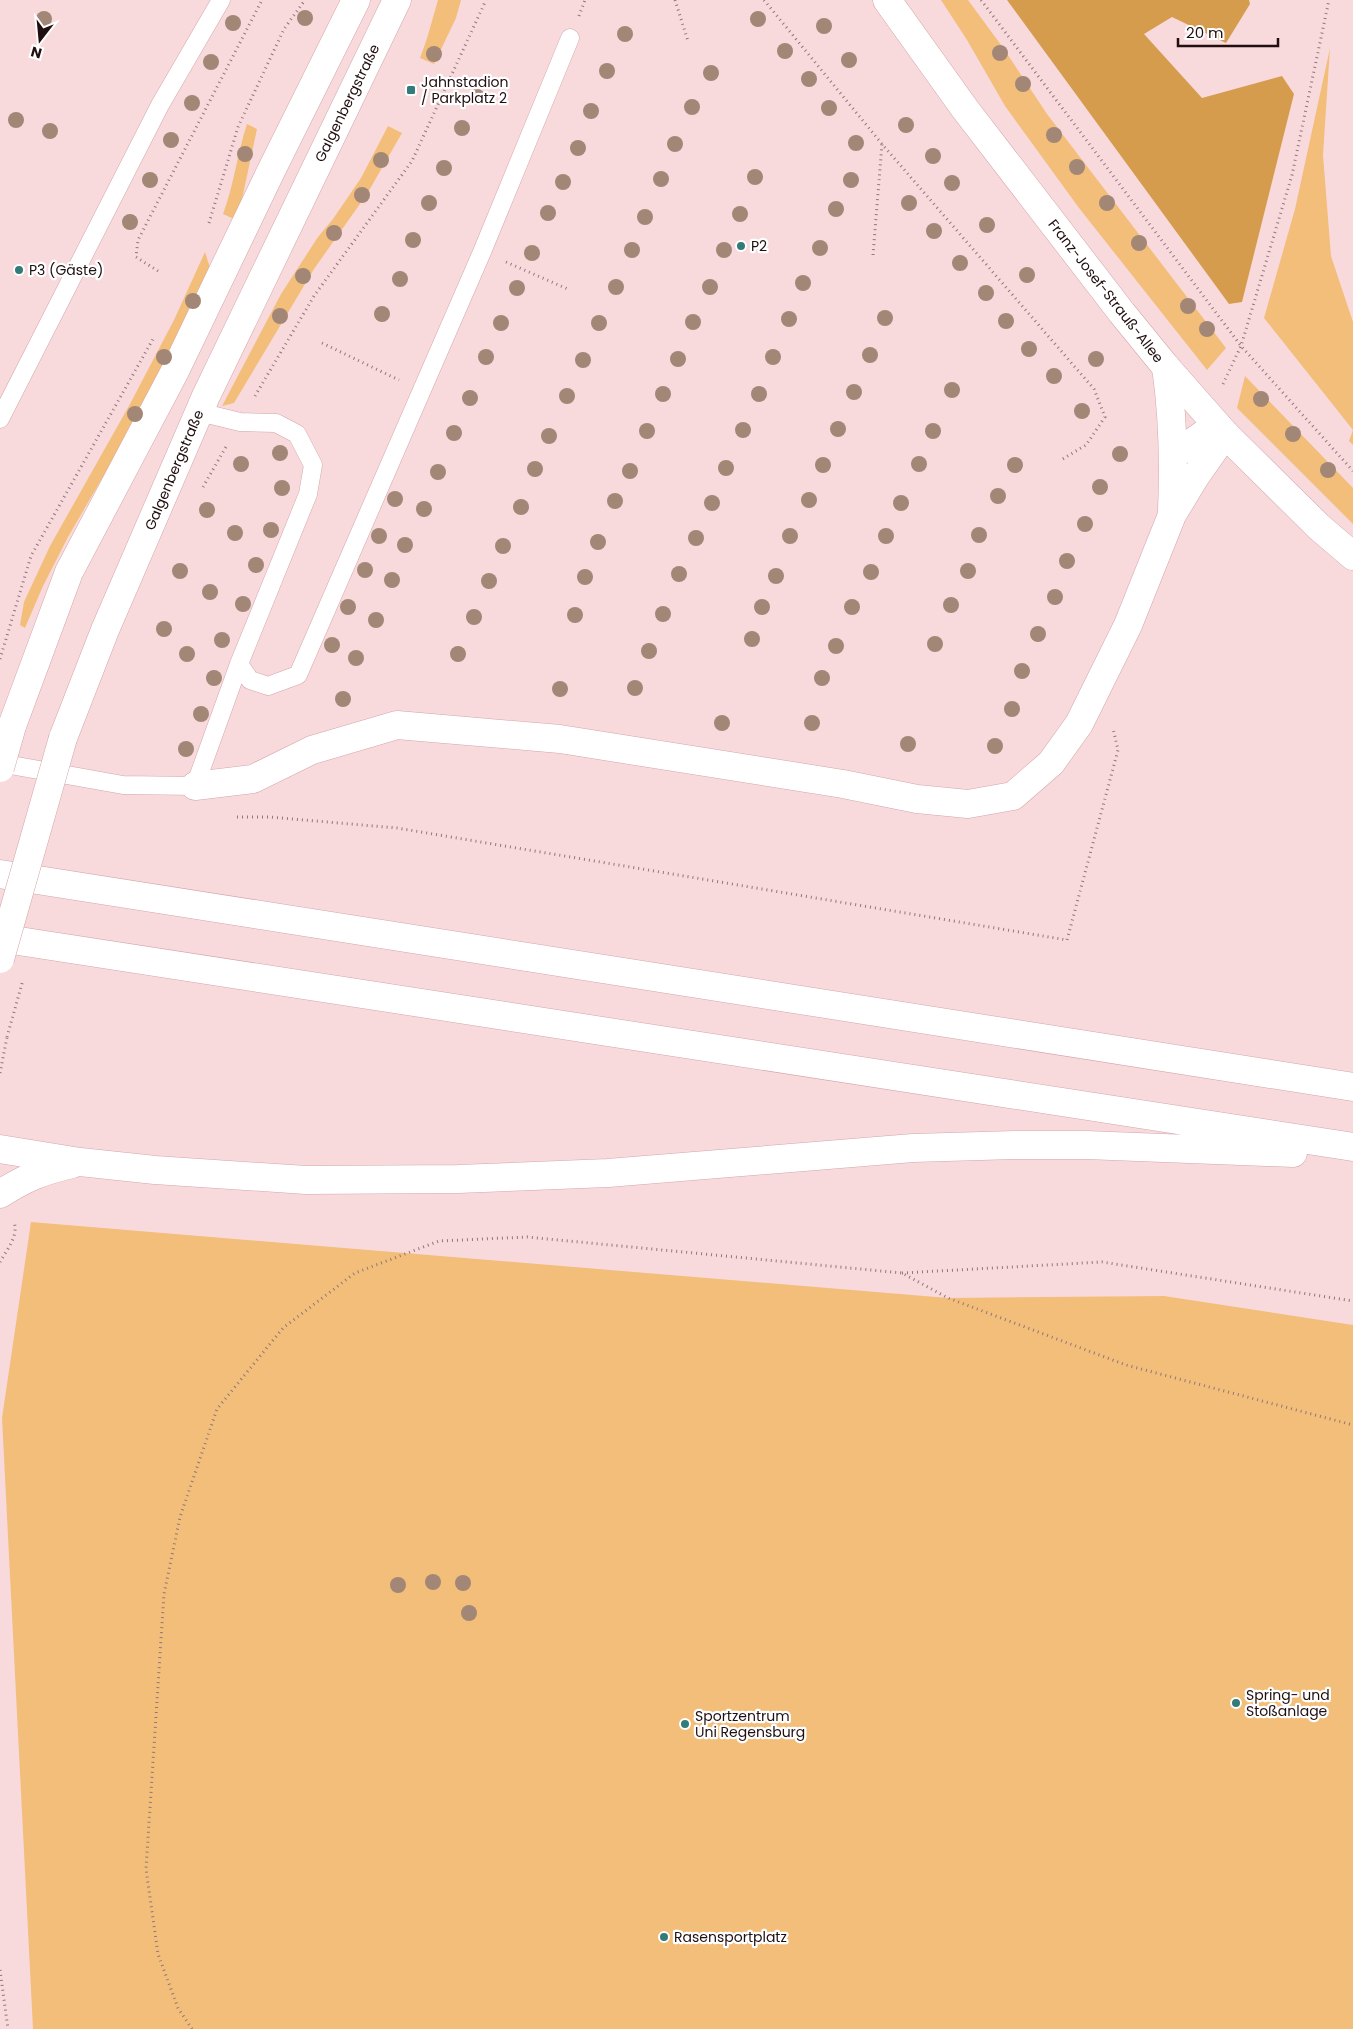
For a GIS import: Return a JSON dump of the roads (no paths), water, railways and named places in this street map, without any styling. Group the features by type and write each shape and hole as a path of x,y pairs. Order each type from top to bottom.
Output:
{"main road":[{"path":"0,768 12,726 70,572 175,371 356,0"},
{"name":"Galgenbergstraße","path":"0,958 63,738 106,630 199,412 396,0"},
{"name":"Franz-Josef-Strauß-Allee","path":"887,0 971,116 1116,306 1166,367 1214,423 1319,527 1353,556"},
{"path":"1166,367 1171,402 1174,455 1172,515"},
{"path":"1174,455 1214,423"},
{"path":"195,786 254,779 312,750 397,725 560,739 843,784 917,798 968,804 1013,796 1051,763 1079,724 1128,625 1172,515 1194,477 1214,423"},
{"path":"0,862 198,905"},
{"path":"0,874 1353,1087"},
{"path":"0,938 1353,1147"},
{"path":"0,1149 80,1162 155,1170 306,1180 458,1180 608,1173 913,1148 1015,1145 1086,1145 1353,1156"},
{"path":"0,1194 23,1179 80,1162"}],"lane":[{"path":"0,419 152,122 221,0"},
{"path":"239,664 250,680 268,686 298,675 482,252 570,38"},
{"path":"0,763 122,785 195,786 239,664 308,494 312,465 297,434 276,423 240,422 199,412"}],"place":[{"name":"Jahnstadion / Parkplatz 2","path":"411,90"},
{"name":"P2","path":"741,246"},
{"name":"P3 (Gäste)","path":"19,270"},
{"name":"Spring- und Stoßanlage","path":"1236,1703"},
{"name":"Sportzentrum Uni Regensburg","path":"685,1724"},
{"name":"Rasensportplatz","path":"664,1937"}]}
